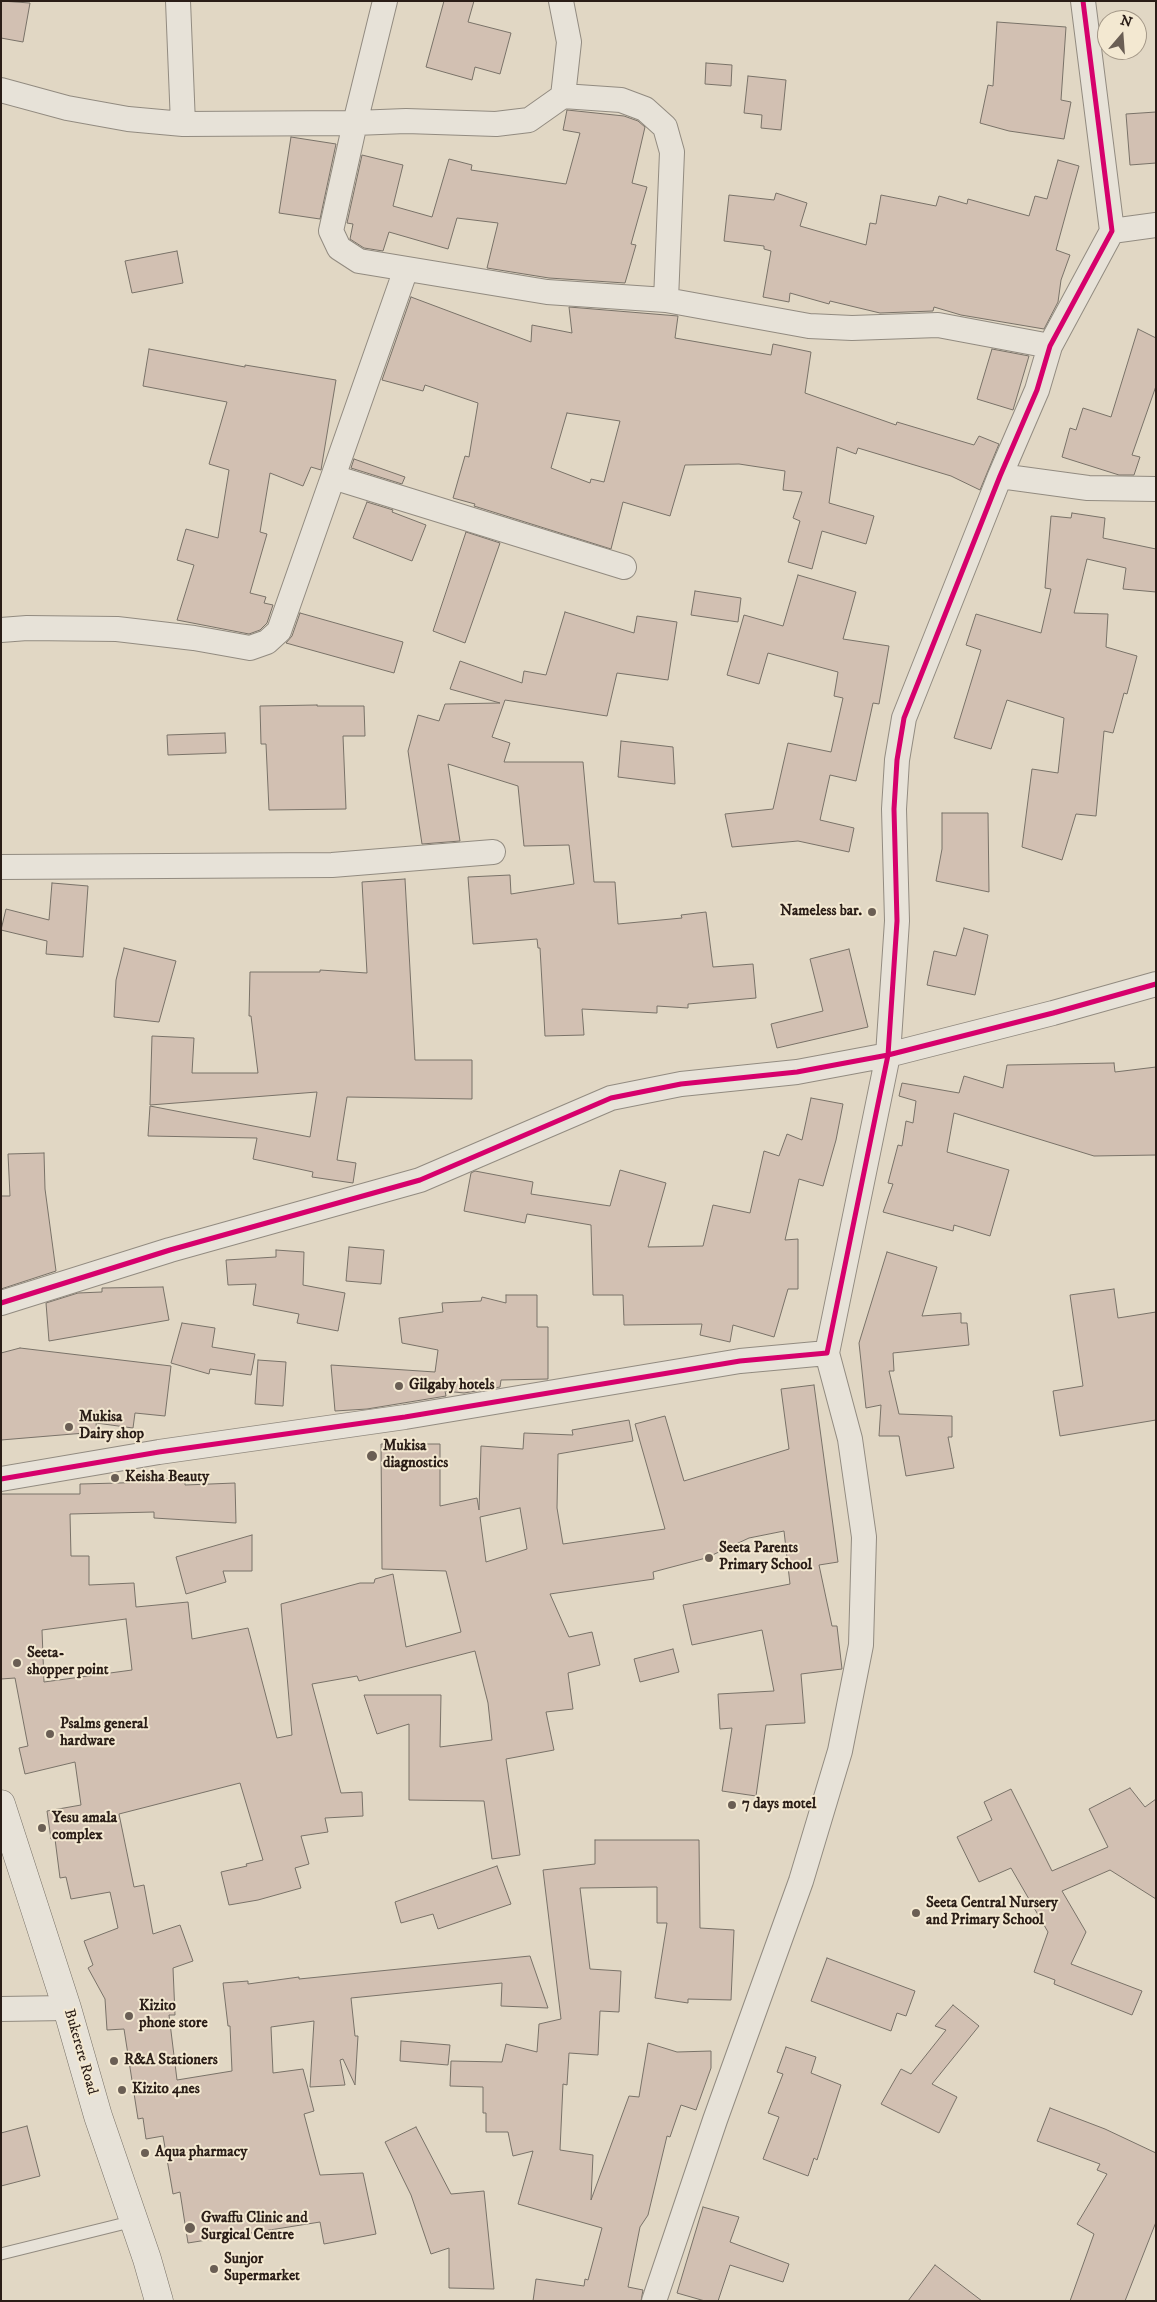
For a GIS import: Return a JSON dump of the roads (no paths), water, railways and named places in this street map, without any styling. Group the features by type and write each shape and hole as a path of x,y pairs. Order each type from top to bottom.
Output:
{"main road":[{"name":"Bukerere Road","path":"1,1804 67,2008 98,2116 159,2301"}],"street":[{"path":"178,1 183,124"},
{"path":"385,1 331,231 339,248 359,260 547,292 666,300 810,326 852,328 938,325 1050,346"},
{"path":"561,1 569,42 563,96"},
{"path":"654,2301 715,2120 801,1881 840,1751 861,1646 864,1537 850,1439 827,1353 888,1055 897,921 894,809 896,760 904,718 1000,476 1037,390 1050,346 1112,231 1083,1"},
{"path":"1,90 67,108 128,119 183,124 406,121 496,124 529,120 563,96 621,100 646,109 665,127 672,152 666,300"},
{"path":"1112,231 1156,225"},
{"path":"1,630 27,628 117,629 194,638 250,648 268,642 279,631 406,269"},
{"path":"1000,476 1088,488 1156,489"},
{"path":"333,477 624,567"},
{"path":"1,867 332,865 493,852"},
{"path":"1,1303 170,1250 420,1180 611,1098 681,1084 797,1072 888,1055 1053,1013 1156,984"},
{"path":"1,1479 159,1452 405,1417 740,1360 827,1353"},
{"path":"1,2009 67,2008"}],"lane":[{"path":"1,2254 134,2221"}],"place":[{"name":"Nameless bar.","path":"872,912"},
{"name":"Gilgaby hotels","path":"399,1386"},
{"name":"Mukisa Dairy shop","path":"69,1427"},
{"name":"Mukisa diagnostics","path":"372,1456"},
{"name":"Keisha Beauty","path":"115,1478"},
{"name":"Seeta Parents Primary School","path":"709,1558"},
{"name":"Seeta- shopper point","path":"17,1663"},
{"name":"Psalms general hardware","path":"50,1734"},
{"name":"7 days motel","path":"732,1805"},
{"name":"Yesu amala complex","path":"42,1828"},
{"name":"Seeta Central Nursery and Primary School","path":"916,1913"},
{"name":"Kizito phone store","path":"129,2016"},
{"name":"R&A Stationers","path":"114,2061"},
{"name":"Kizito 4nes","path":"122,2090"},
{"name":"Aqua pharmacy","path":"145,2153"},
{"name":"Gwaffu Clinic and Surgical Centre","path":"190,2228"},
{"name":"Sunjor Supermarket","path":"214,2269"}]}
